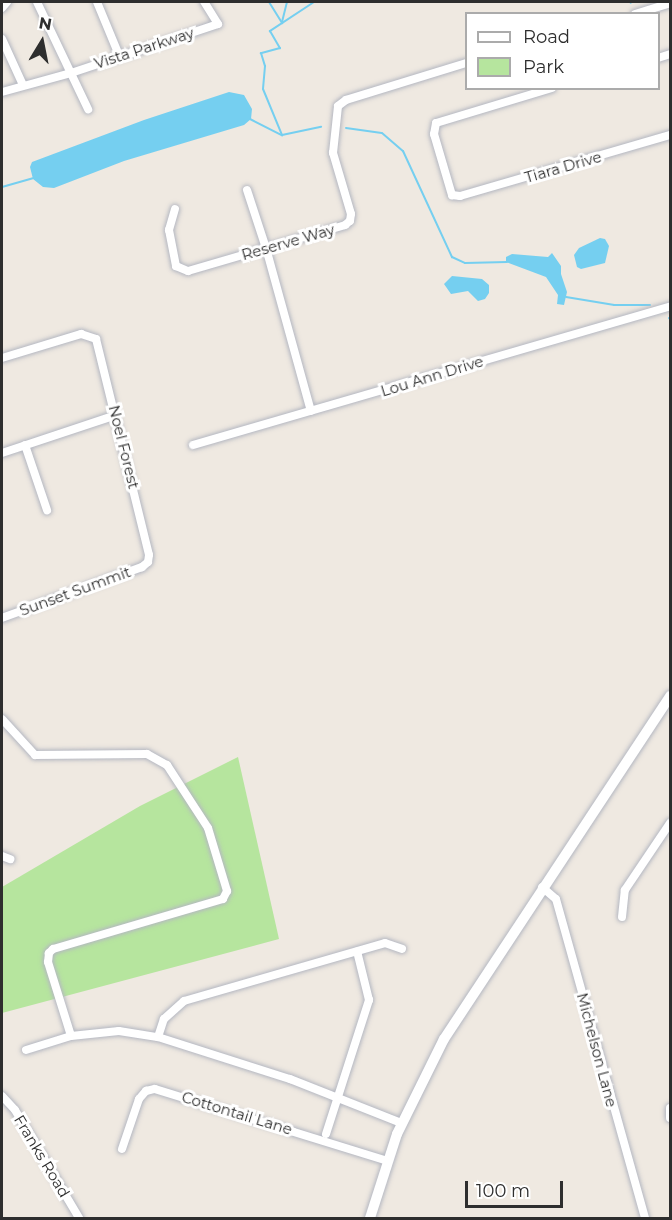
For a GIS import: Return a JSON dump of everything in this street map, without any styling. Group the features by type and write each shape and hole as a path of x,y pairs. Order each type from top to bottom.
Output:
{"main road":[{"path":"370,1218 387,1161 402,1123 444,1039 670,696"}],"street":[{"path":"2,8 7,2"},
{"path":"38,2 88,109"},
{"path":"97,2 119,55"},
{"name":"Vista Parkway","path":"2,92 71,73 119,55 218,24 204,2"},
{"path":"641,12 670,3"},
{"path":"2,39 23,85"},
{"name":"Reserve Way","path":"175,209 168,230 176,266 180,270 188,271 345,225 350,220 351,214 333,153 338,106 346,100 465,63"},
{"name":"Tiara Drive","path":"545,90 436,123 434,134 451,192 455,196 670,135"},
{"path":"247,190 266,248 311,411"},
{"name":"Lou Ann Drive","path":"194,445 670,306"},
{"name":"Noel Forest","path":"2,358 81,334 91,335 98,341 146,541 148,562"},
{"path":"2,453 116,415"},
{"path":"25,445 47,510"},
{"name":"Sunset Summit","path":"2,618 139,568 148,562"},
{"path":"2,719 35,755 147,754 167,765 208,828 224,882 226,896 223,899 53,949 48,962 71,1036"},
{"path":"622,917 625,891 670,824"},
{"path":"2,856 10,859"},
{"name":"Michelson Lane","path":"542,887 556,898 645,1218"},
{"path":"158,1036 164,1019 184,1001 385,943 402,949"},
{"path":"326,1134 369,1000 357,951"},
{"path":"26,1050 71,1036 119,1031 158,1036 290,1079 402,1123"},
{"name":"Cottontail Lane","path":"122,1149 139,1099 146,1091 155,1089 387,1161"},
{"name":"Franks Road","path":"2,1096 15,1110 79,1218"},
{"path":"670,1106 670,1118"}],"green space":[{"path":"238,757 279,939 2,1013 2,887 140,806"}],"water":[{"path":"229,92 244,95 252,109 251,119 244,125 124,161 54,188 43,187 33,179 30,167 32,162 144,120"},
{"path":"600,238 605,239 609,246 605,263 581,269 577,267 574,255 579,248"},
{"path":"552,253 561,266 567,292 564,305 557,304 558,295 546,277 506,262 506,257 512,254 548,257"},
{"path":"452,276 482,279 489,285 489,293 485,299 478,301 468,291 451,294 444,284"}],"waterway":[{"path":"269,2 282,23"},
{"path":"282,22 287,2"},
{"path":"314,2 270,31 280,48 261,53 265,66 263,89 282,135 321,127"},
{"path":"250,119 282,135"},
{"path":"346,128 382,133 403,151 452,257 465,263 507,262"},
{"path":"2,187 33,178"},
{"path":"566,297 614,305 650,305"}]}
